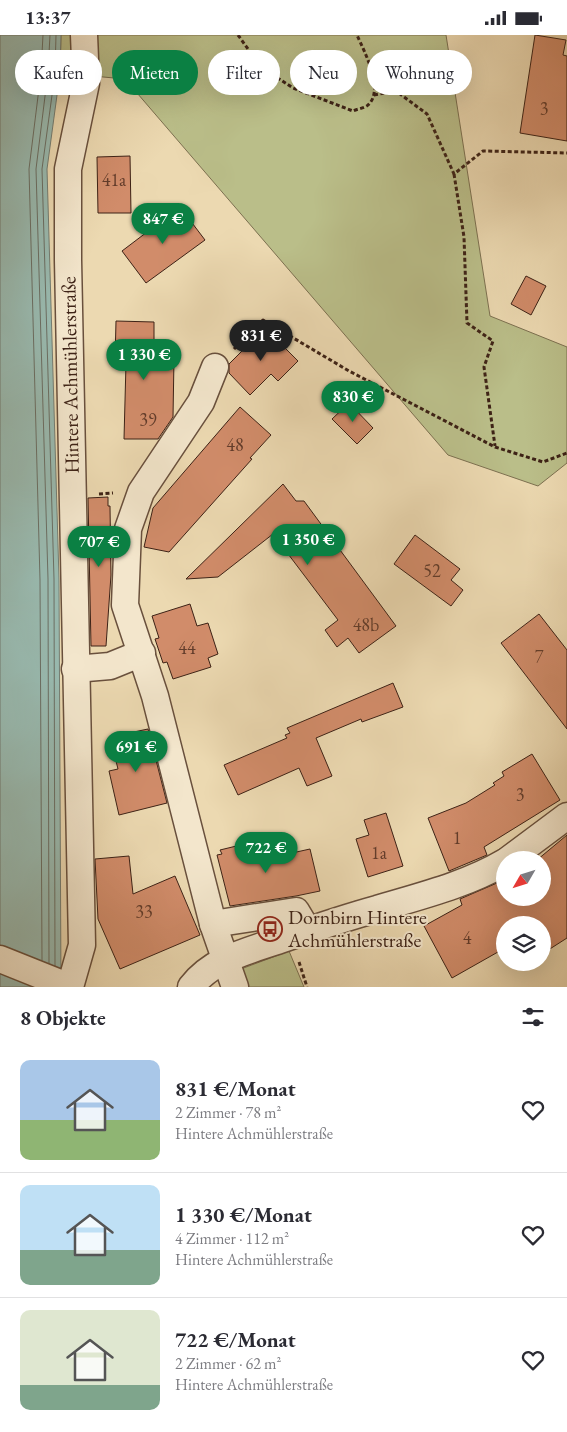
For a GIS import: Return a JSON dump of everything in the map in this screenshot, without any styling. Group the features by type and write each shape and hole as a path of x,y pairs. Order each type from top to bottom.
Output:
{"street":[{"name":"Hintere Achmühlerstraße","path":"69,987 82,945 75,669 68,169 86,83 84,35"},
{"path":"215,367 201,402 141,492 128,529 125,605 142,653 157,705 213,924 235,987"},
{"path":"75,669 110,666 142,653"},
{"path":"520,851 567,816"},
{"path":"191,987 200,976 226,959 308,931 438,891 496,867"},
{"path":"213,924 296,911 308,931"},
{"path":"0,959 69,987"}],"path":[{"path":"238,35 261,67 293,88 353,111 368,105 374,95"},
{"path":"356,35 367,62"},
{"path":"401,95 427,114 454,174 464,237 467,323 493,341 484,367 495,447"},
{"path":"454,174 483,151 567,153"},
{"path":"215,367 263,320 349,371 495,447 543,462 567,453"},
{"path":"72,495 141,492"},
{"path":"296,955 307,987"}],"green space":[{"path":"61,35 446,35 448,50 367,50 367,95 455,95 490,316 567,347 567,463 538,486 448,455 139,95 198,95 198,50 112,50 112,78 102,77 102,50 61,50"},
{"path":"289,951 304,987 247,987 241,969"}],"water":[{"path":"0,35 61,35 61,50 15,50 15,95 57,95 47,169 59,579 61,987 0,987"}],"building":[{"path":"535,35 566,40 563,55 567,56 567,141 520,133"},
{"path":"130,156 131,213 98,213 97,157"},
{"path":"180,207 205,240 146,283 122,251"},
{"path":"526,276 546,286 531,315 511,304"},
{"path":"116,321 154,322 154,358 174,358 173,417 158,439 124,439 126,363 115,362"},
{"path":"265,328 298,361 278,381 271,374 250,395 229,373 229,364"},
{"path":"349,403 373,428 357,444 332,419"},
{"path":"240,407 271,435 169,552 144,547 153,508"},
{"path":"283,484 296,501 304,501 396,626 359,653 348,638 337,647 325,630 338,620 273,534 218,577 186,579"},
{"path":"108,497 108,506 110,506 111,575 106,646 91,646 88,498"},
{"path":"415,535 460,569 451,580 463,590 451,606 394,564"},
{"path":"190,604 197,626 208,623 218,654 208,658 211,667 173,679 167,662 163,663 155,639 159,638 152,616"},
{"path":"539,614 567,650 567,729 501,643"},
{"path":"393,683 403,707 362,722 361,719 316,738 332,776 307,786 299,768 238,795 224,765 287,738 285,735 290,733 287,728"},
{"path":"148,729 167,803 119,815 109,771 118,769 110,737"},
{"path":"532,754 560,800 484,847 487,855 449,871 428,818 466,803 495,785 493,783 504,776 502,772"},
{"path":"386,813 403,866 368,877 356,839 369,835 364,820"},
{"path":"567,835 567,938 551,948 551,916 496,916 496,953 452,978 424,926 462,905 460,899 496,883 496,906 551,906 551,851 548,851"},
{"path":"261,840 265,859 310,849 320,891 230,906 217,855 222,854 220,850"},
{"path":"129,856 133,894 175,876 200,935 120,969 98,919 95,859"}],"place":[{"name":"Dornbirn Hintere Achmühlerstraße","path":"270,929"}]}
